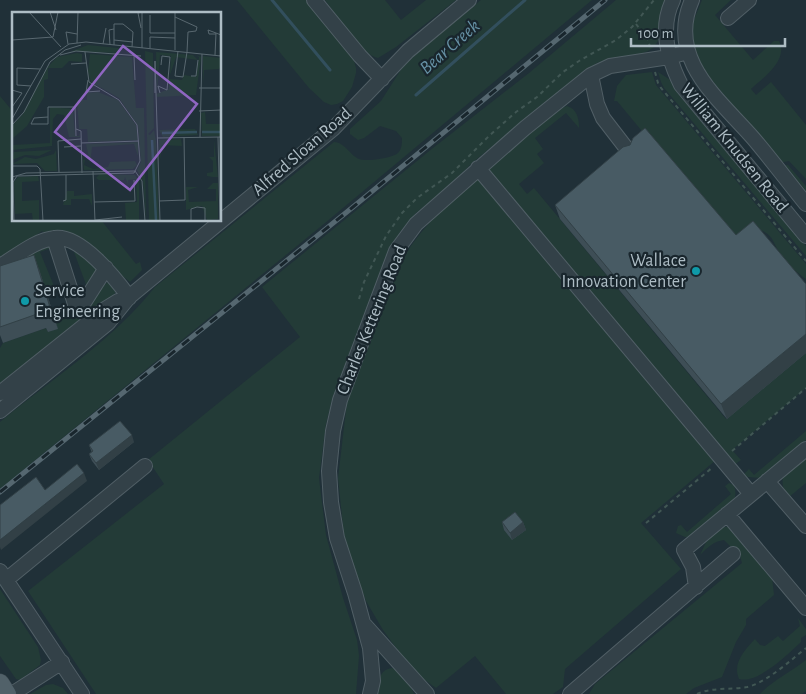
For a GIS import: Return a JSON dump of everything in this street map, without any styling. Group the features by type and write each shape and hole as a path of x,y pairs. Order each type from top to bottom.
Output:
{"main road":[{"path":"0,683 7,694"}],"lane":[{"path":"314,0 360,56 382,78"},
{"name":"Alfred Sloan Road","path":"0,411 108,323 130,297 334,128 408,50 469,0"},
{"path":"668,57 666,32 673,0"},
{"path":"688,52 686,39 687,18 692,0"},
{"path":"728,18 749,0"},
{"name":"Charles Kettering Road","path":"370,694 373,681 370,648 356,593 337,538 331,502 329,471 333,431 340,400 396,251 416,224 478,168 591,75 610,66 688,52"},
{"name":"William Knudsen Road","path":"688,52 698,74 806,204"},
{"name":"William Knudsen Road","path":"668,57 681,85 806,236"},
{"path":"591,75 597,104 603,118 630,153"},
{"path":"755,175 771,161"},
{"path":"478,168 751,494"},
{"path":"0,266 34,246 54,238 72,242 106,268 130,297"},
{"path":"54,238 76,307 85,301 106,268"},
{"name":"Alfred Sloan Road","path":"0,393 105,309 118,301 130,297"},
{"path":"696,587 692,566 684,550 806,449"},
{"path":"82,694 3,576 145,466"},
{"path":"767,481 806,526"},
{"path":"727,514 806,608"},
{"path":"570,694 733,554"},
{"path":"362,621 427,694"},
{"path":"12,694 62,662"}],"path":[{"path":"651,50 648,40 635,23 654,0"},
{"path":"655,71 661,88 806,260"},
{"path":"697,694 748,686 777,672 806,648"}],"green space":[{"path":"237,0 309,0 353,57 356,73 352,87 343,101 331,105 324,102 309,88"},
{"path":"325,0 385,0 401,20 426,0 456,0 396,47 378,58 364,50"},
{"path":"481,0 592,0 325,223 0,489 0,422 101,342 155,287 334,142 341,144 356,157 363,160 385,158 398,153 401,148 402,138 396,131 380,126 364,138 358,140 350,134 350,129 381,101 402,68 417,53"},
{"path":"616,0 667,0 661,19 658,41 654,47 638,55 616,57 597,63 570,82 472,163 448,188 416,213 400,232 386,256 333,396 326,424 319,478 326,535 343,598 357,640 359,656 356,694 96,694 28,591 164,484 148,460 300,337 262,287 433,148 529,73"},
{"path":"702,0 731,0 715,15 753,60 774,41 779,41 781,55 778,62 751,89 756,95 771,82 806,125 806,179 789,161 779,163 698,63 692,41 693,22"},
{"path":"652,72 656,85 806,264 806,279 785,260 770,237 759,229 734,242 617,101 614,101 617,86 626,75"},
{"path":"658,72 669,79 677,92 806,246 806,256 664,88"},
{"path":"0,96 12,111 12,221 102,221 136,264 140,262 142,270 130,282 68,233 54,230 46,234 42,231 0,261"},
{"path":"567,106 577,114 579,128 566,113 535,138 543,149 537,154 544,163 519,184 527,194 534,188 726,419 806,353 806,388 732,450 741,460 734,465 487,170 560,109"},
{"path":"788,165 806,186 806,195 782,166"},
{"path":"477,177 716,460 641,523 681,569 565,669 563,687 553,694 506,694 475,656 436,688 422,678 383,630 366,601 345,545 338,478 347,402 403,258 428,225"},
{"path":"48,245 51,248 40,252 54,286 47,295 39,270 18,262 38,248"},
{"path":"76,251 96,267 98,272 88,290 74,252"},
{"path":"109,282 116,288 115,293 72,332 0,387 0,348 3,343 46,328 48,332 57,329 51,307 64,314 81,309 90,303 103,286"},
{"path":"806,431 806,440 761,478 748,477 744,474 749,469 754,475"},
{"path":"806,457 806,483 789,497 784,490 783,479 789,470"},
{"path":"729,483 734,485 735,497 728,507 689,537 676,533 678,526 681,525 687,532 731,494 725,486"},
{"path":"721,527 729,527 734,530 772,577 774,595 746,619 746,625 736,642 722,677 694,688 686,694 589,694 595,684 742,563 740,556 724,540 714,543 700,555 708,538"},
{"path":"0,589 38,647 41,660 40,665 20,680 16,679 0,656"},
{"path":"798,618 806,629 806,635 801,638 801,642 764,673 747,679 739,679 737,673 738,662 755,639 760,645 765,646 778,636 783,641 800,626"},
{"path":"806,660 806,691 802,694 760,694 771,684"},
{"path":"392,668 405,679 414,694 378,694 379,681 382,674 387,669"},
{"path":"53,684 63,688 68,694 30,694 46,685"}],"building":[{"name":"Wallace Innovation Center","path":"645,128 736,235 753,221 806,284 806,334 721,404 555,205 623,147 630,145 633,138"},
{"name":"Service Engineering","path":"34,255 52,314 43,318 40,313 0,327 0,266"},
{"path":"120,421 132,435 96,463 89,454 93,451 89,445"},
{"path":"77,464 84,473 0,540 0,505 36,477 45,490"},
{"path":"515,512 523,522 510,533 502,522"}],"waterway":[{"name":"Bear Creek","path":"272,0 330,70"},
{"name":"Bear Creek","path":"416,95 525,0"}],"railway":[{"path":"0,492 353,207 605,0"}],"place":[{"name":"Wallace Innovation Center","path":"696,271"},
{"name":"Service Engineering","path":"25,301"}]}
